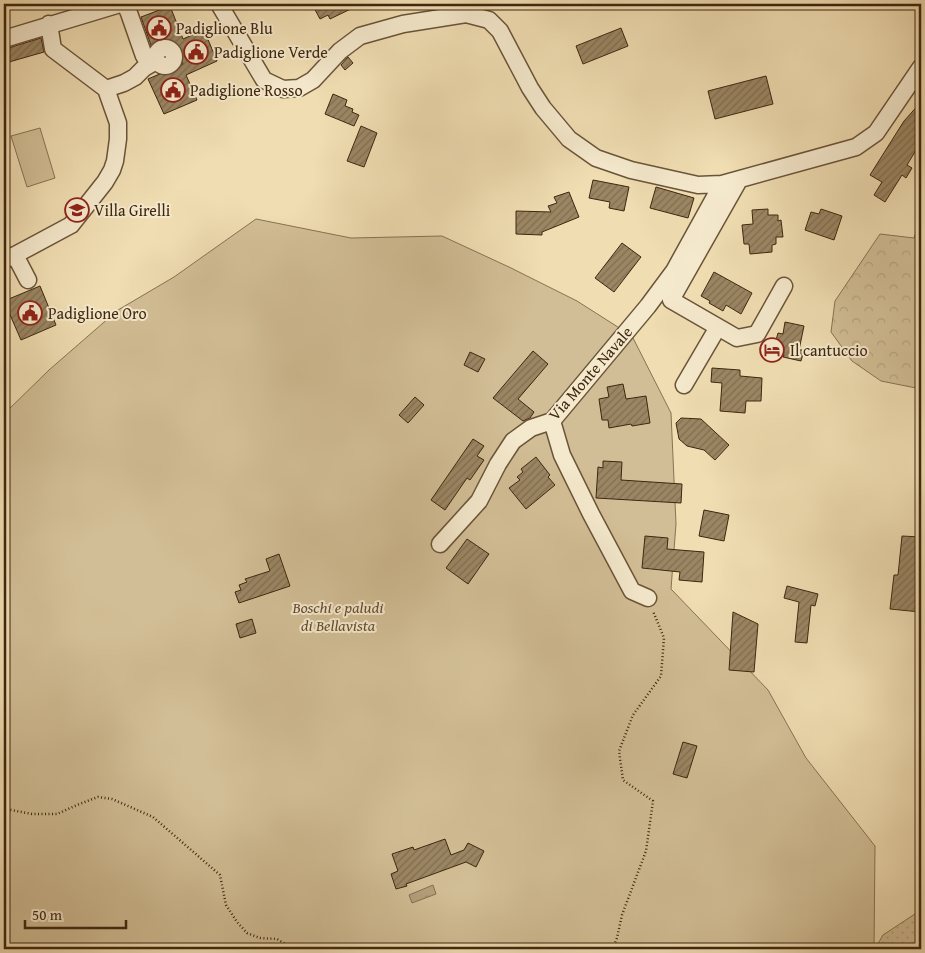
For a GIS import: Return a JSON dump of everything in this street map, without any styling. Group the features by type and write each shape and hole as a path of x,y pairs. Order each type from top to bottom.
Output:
{"street":[{"path":"4,39 120,4"},
{"path":"106,89 124,83 135,77 144,68 156,62 144,56 125,4"},
{"path":"219,4 264,80 283,89 300,88 313,80 340,51 360,36 403,24 466,14 489,20 500,31 530,88 543,108 569,139 596,158 631,170 698,184 722,184 739,180 856,146 876,133 921,67"},
{"path":"28,280 9,258 71,225 105,182 112,170 118,139 118,123 106,89 53,49 49,24"},
{"path":"739,180 671,300 737,338 757,334 784,286"},
{"name":"Via Monte Navale","path":"440,544 479,501 498,464 513,441 531,428 552,421 648,306 674,271 722,184"},
{"path":"684,384 718,327"},
{"path":"552,421 562,455 632,591 648,598"}],"path":[{"path":"613,949 622,915 646,851 653,801 623,780 619,751 633,715 661,676 664,638 648,598"},
{"path":"4,808 32,814 57,814 98,797 112,799 153,816 220,874 226,905 247,933 260,938 277,939 291,949"}],"green space":[{"path":"40,128 55,178 27,187 11,136"},
{"path":"921,217 921,389 881,381 852,361 831,332 835,301 880,234 914,238"},
{"name":"Boschi e paludi di Bellavista","path":"256,219 351,238 442,236 577,301 632,336 671,413 676,524 671,589 768,690 806,758 875,846 874,949 4,949 4,414 49,370 118,310 174,277"},
{"path":"921,910 921,949 875,949 883,935"}],"water":[{"path":"433,885 436,894 412,903 409,895"}],"building":[{"path":"312,4 361,4 330,19 328,15 320,19"},
{"path":"170,6 183,39 204,30 217,61 186,75 197,100 164,114 148,79 183,64 172,41 152,48 141,17"},
{"path":"621,28 628,46 583,64 576,46"},
{"path":"41,38 44,52 9,62 5,49"},
{"path":"348,57 353,63 345,70 341,65"},
{"path":"766,76 773,104 715,119 708,91"},
{"path":"333,94 347,100 345,106 353,109 352,112 359,115 354,126 325,114"},
{"path":"921,102 921,142 907,165 912,168 906,178 902,175 885,202 874,195 882,182 870,175 904,121"},
{"path":"361,126 377,133 364,167 347,161"},
{"path":"593,180 629,187 624,211 609,208 610,202 589,198"},
{"path":"656,187 694,198 688,218 650,208"},
{"path":"569,192 579,217 542,232 542,235 516,234 516,211 551,212 548,206 557,203 554,197"},
{"path":"768,209 768,215 778,215 778,221 781,220 783,237 776,237 776,244 772,245 772,252 750,254 749,244 744,244 742,225 753,224 752,210"},
{"path":"821,209 842,216 834,240 805,230 811,212 819,214"},
{"path":"622,243 641,257 614,292 595,278"},
{"path":"714,272 752,293 741,314 726,305 723,311 701,296"},
{"name":"Padiglione Oro","path":"40,286 56,325 21,340 4,301"},
{"path":"785,322 804,326 799,350 804,350 801,361 770,352 772,339 776,340 778,333 783,334"},
{"path":"533,351 548,364 518,399 534,412 530,418 523,421 493,398"},
{"path":"470,352 485,359 478,372 464,365"},
{"path":"712,368 740,370 740,376 762,378 761,401 746,401 745,413 720,411 722,383 711,382"},
{"path":"623,384 626,399 646,396 650,423 609,428 608,420 602,420 599,399 609,397 607,387"},
{"path":"415,397 424,405 408,423 399,415"},
{"path":"681,418 701,419 729,445 715,460 704,450 687,446 679,439 676,423"},
{"path":"473,439 484,446 477,456 484,460 470,480 467,478 445,510 431,500"},
{"path":"536,457 555,485 526,509 509,488 520,480 517,477 523,472 521,469"},
{"path":"603,461 622,462 621,480 682,484 681,503 596,498 598,467 603,468"},
{"path":"704,510 729,515 724,541 699,536"},
{"path":"645,536 668,538 667,549 704,552 702,582 679,580 680,572 642,568"},
{"path":"902,536 921,537 920,612 890,609 894,575 898,575"},
{"path":"467,539 489,554 468,584 446,568"},
{"path":"279,554 290,586 239,603 235,592 241,590 239,585 247,582 245,579 270,571 266,559"},
{"path":"787,586 818,594 815,606 811,605 807,643 795,642 799,602 784,598"},
{"path":"733,612 758,624 754,672 729,670"},
{"path":"252,619 256,633 240,638 236,624"},
{"path":"683,742 697,746 687,778 673,774"},
{"path":"445,839 451,855 464,850 468,843 484,851 476,867 466,862 396,889 391,874 398,871 392,854 413,847 414,850"}],"place":[{"name":"Padiglione Blu","path":"159,28"},
{"name":"Padiglione Verde","path":"196,52"},
{"name":"Padiglione Rosso","path":"173,90"},
{"name":"Villa Girelli","path":"77,210"},
{"name":"Padiglione Oro","path":"30,313"},
{"name":"Il cantuccio","path":"772,350"}]}
